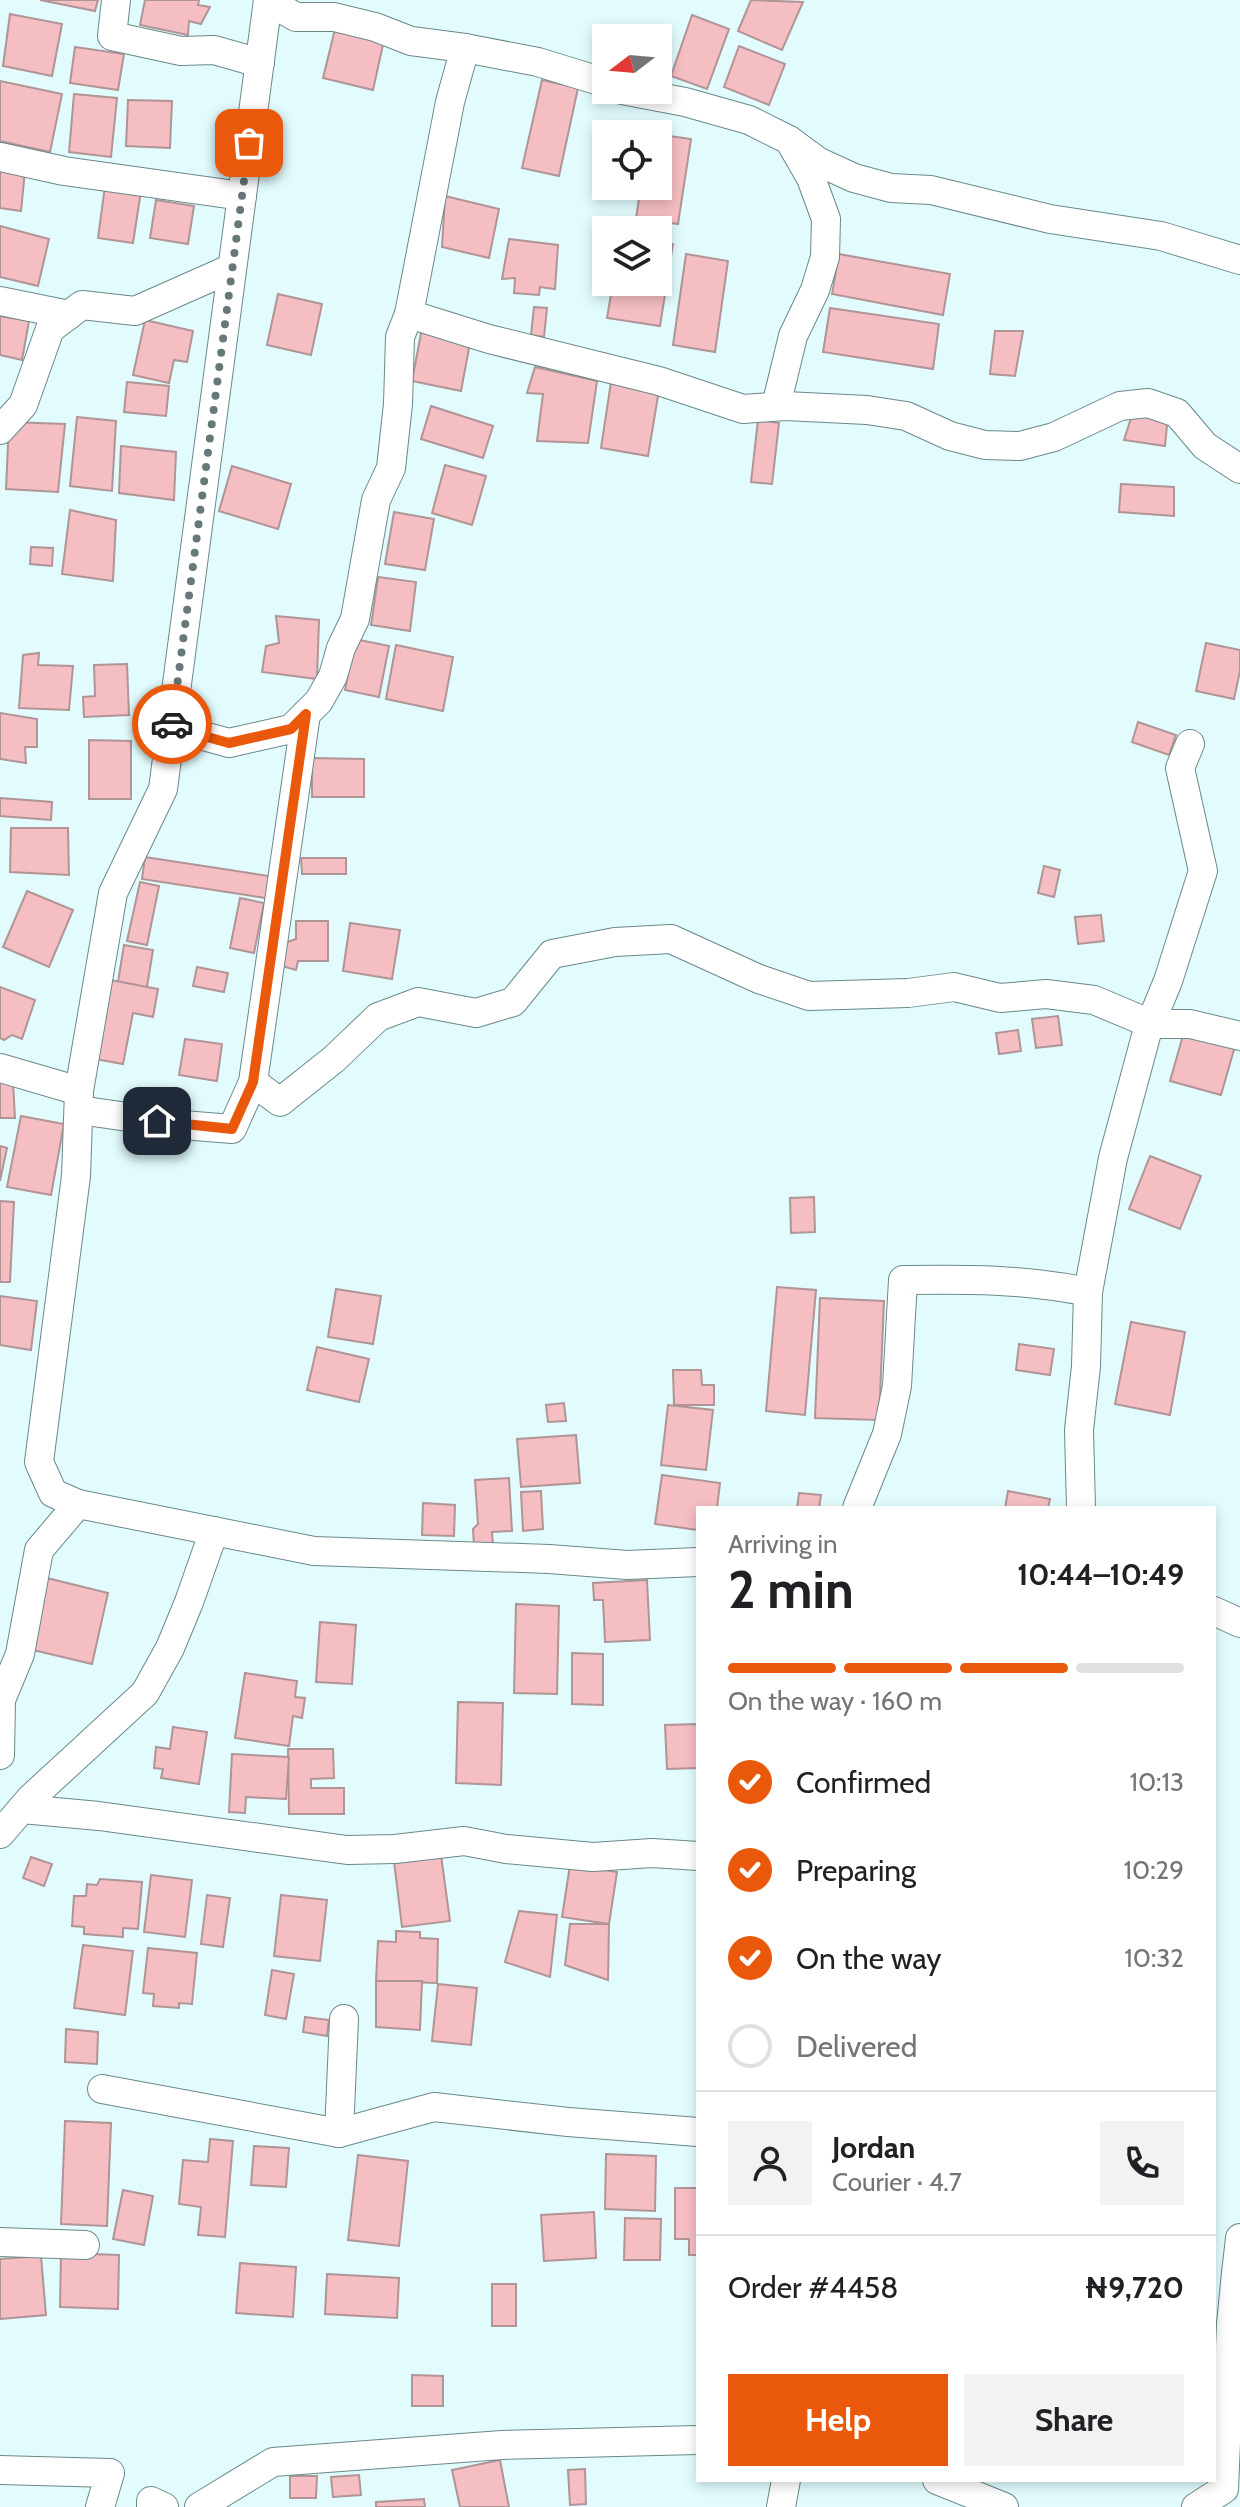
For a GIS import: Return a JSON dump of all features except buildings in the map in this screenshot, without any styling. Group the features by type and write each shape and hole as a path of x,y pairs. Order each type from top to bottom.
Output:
{"street":[{"path":"116,0 112,36 181,51 214,50 260,63"},
{"path":"592,79 538,62 411,41 375,27 334,17 296,17 268,1 163,789 113,893 79,1100 76,1176 39,1462 53,1493 78,1504 314,1551 549,1559 627,1565 696,1562"},
{"path":"171,727 229,743 291,729 319,701 333,676 341,648 355,619 376,500 391,468 398,404 400,337 409,314 450,102 465,48"},
{"path":"672,100 749,120 789,140 819,162 854,178 891,188 931,190 1050,219 1161,236 1240,260"},
{"path":"776,406 793,336 815,290 825,257 826,219 811,178 789,140"},
{"path":"0,157 64,171 242,196"},
{"path":"0,430 23,405 50,329 82,305 135,311 232,268"},
{"path":"0,301 69,315"},
{"path":"409,314 534,351 659,381 743,409 776,406 867,410 906,416 950,436 985,445 1020,446 1054,437 1120,406 1148,403 1177,413 1205,446 1240,469"},
{"path":"0,1068 79,1100 183,1125 232,1129 253,1082 306,714"},
{"path":"1081,1506 1079,1430 1086,1366 1088,1292 1113,1158 1151,1024 1203,871 1180,768 1190,744"},
{"path":"253,1082 280,1102 334,1059 378,1017 418,1002 476,1013 513,1002 552,954 615,942 671,939 759,979 809,996 908,993 954,987 1000,998 1046,994 1094,1000 1151,1024 1190,1024 1240,1036"},
{"path":"858,1506 887,1434 897,1386 903,1280 1004,1279 1088,1292"},
{"path":"0,1755 1,1700 20,1654 39,1550 78,1504"},
{"path":"0,1834 86,1745 145,1693 175,1637 214,1531"},
{"path":"22,1809 99,1816 347,1850 395,1849 464,1841 506,1849 593,1857 652,1853 696,1856"},
{"path":"339,2133 344,2019"},
{"path":"102,2089 339,2133 434,2107 696,2132"},
{"path":"1196,2507 1224,2489 1231,2324 1240,2238"},
{"path":"0,2242 85,2245"},
{"path":"199,2507 273,2462 502,2445 696,2440"},
{"path":"0,2470 110,2473 100,2507"},
{"path":"781,2507 786,2482"},
{"path":"942,2482 1004,2507"},
{"path":"151,2507 151,2501 164,2507"}],"way so far":[{"path":"172,724 249,143"}],"route":[{"path":"157,1121 232,1129 253,1082 306,714 291,729 229,743 171,727 172,724"}]}
